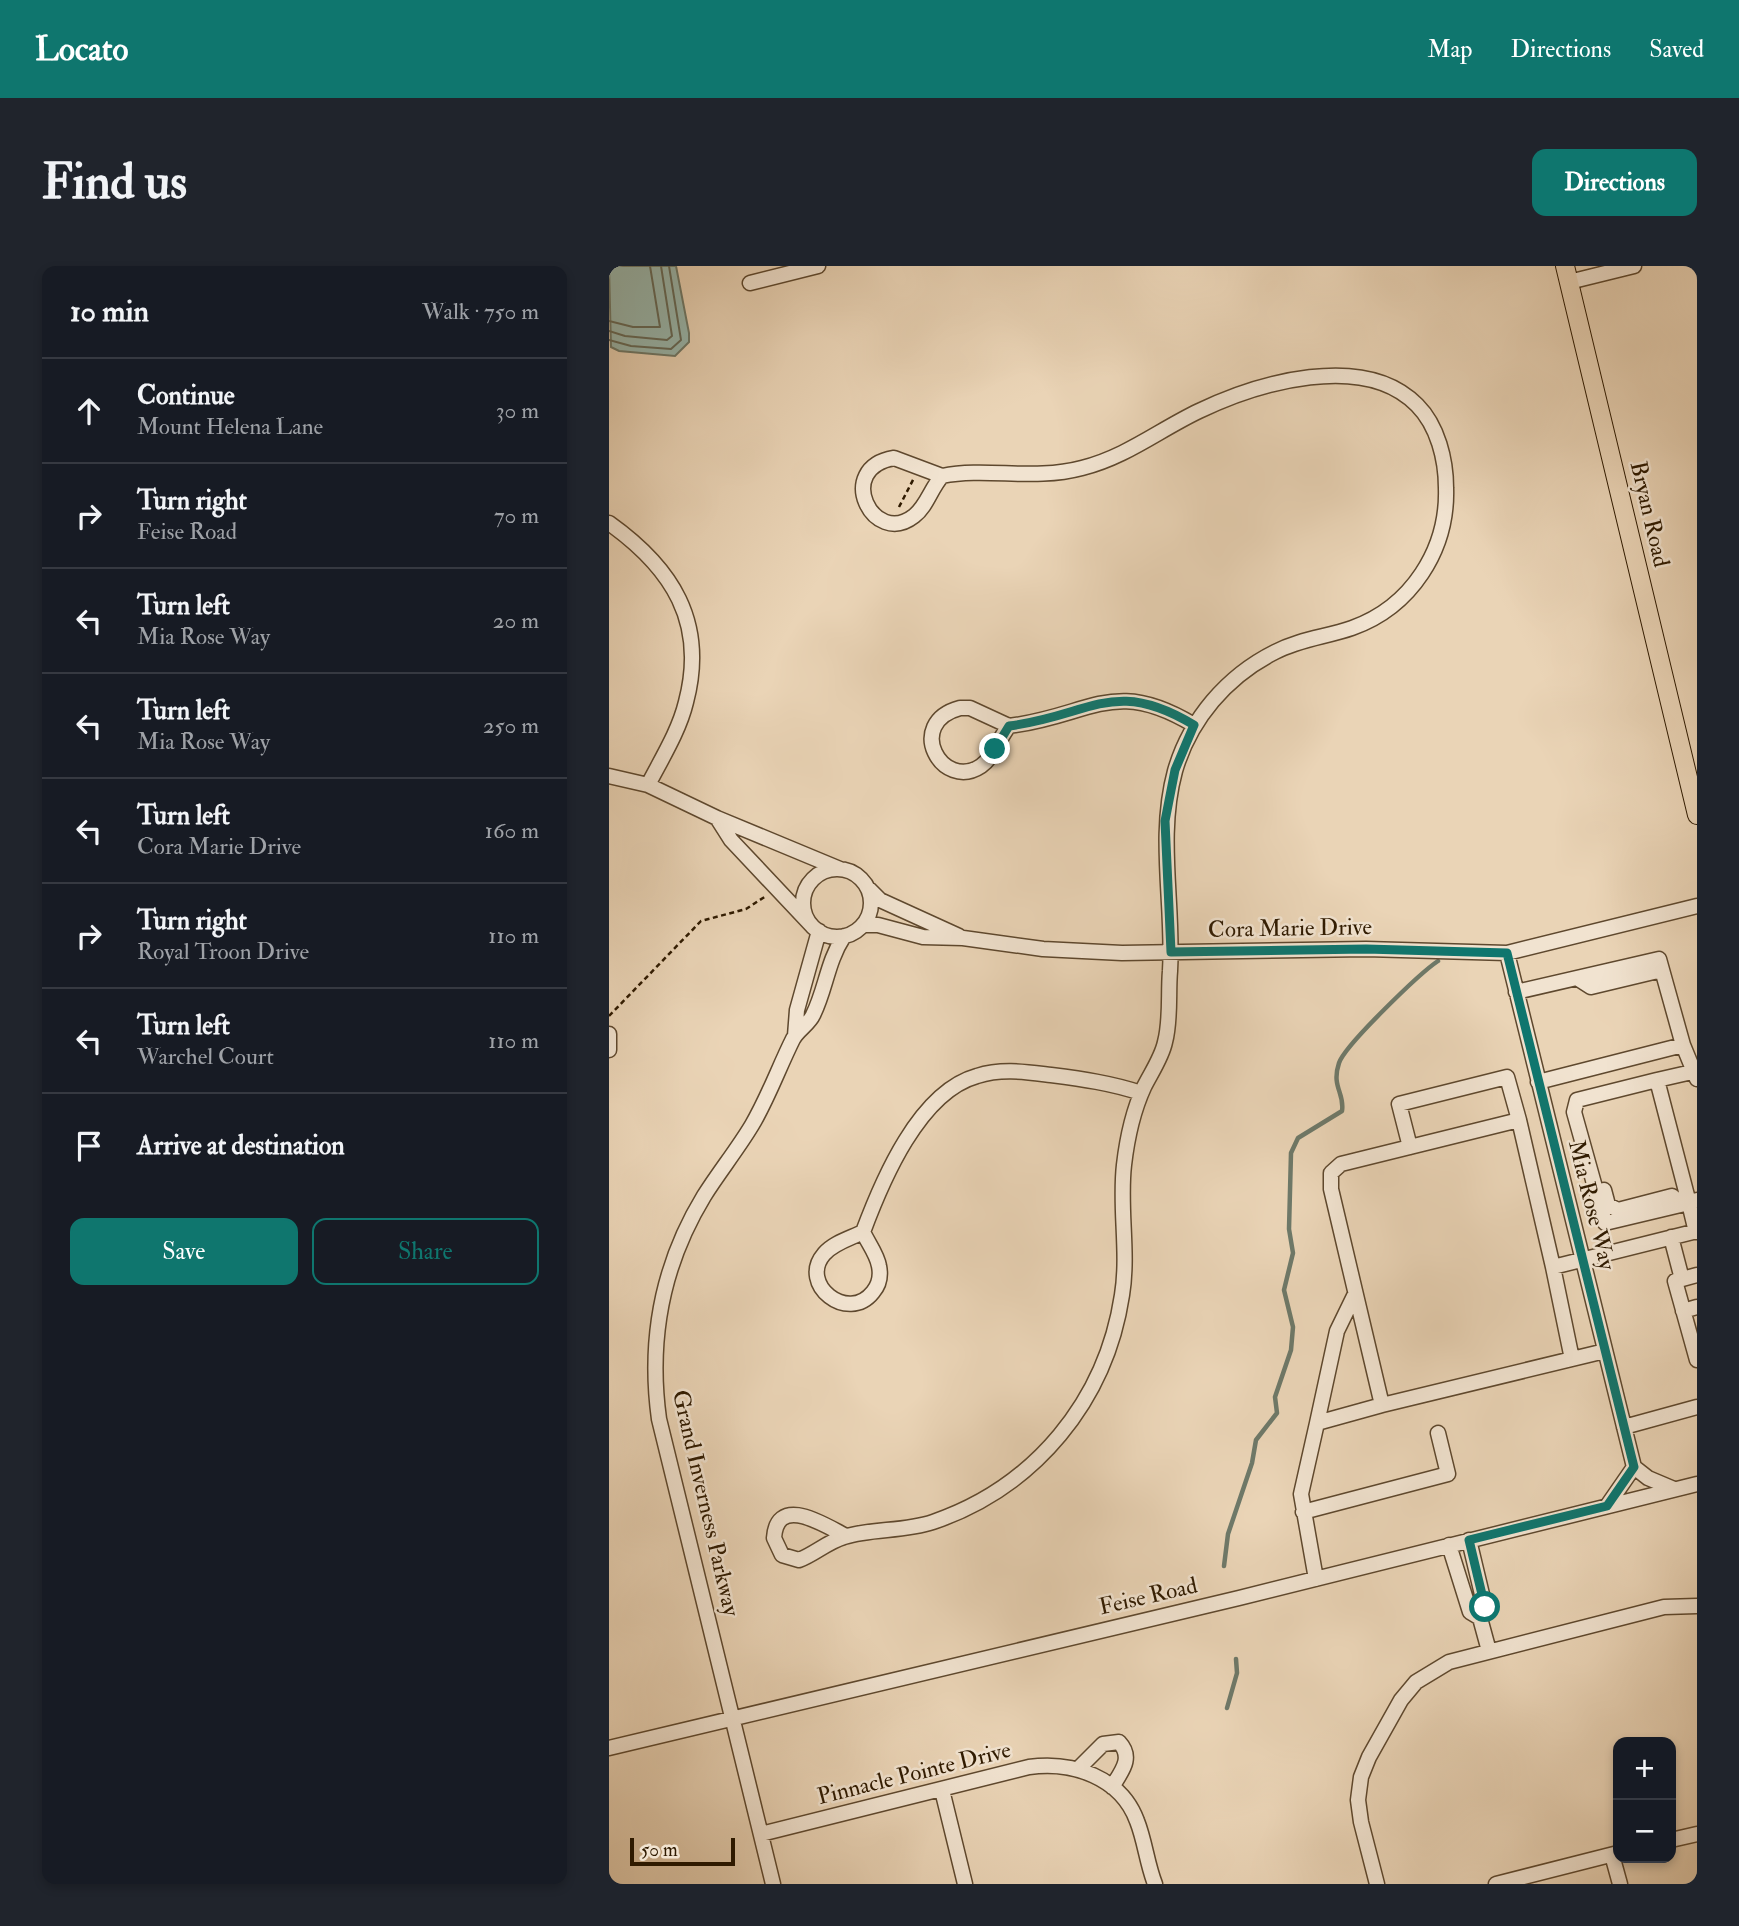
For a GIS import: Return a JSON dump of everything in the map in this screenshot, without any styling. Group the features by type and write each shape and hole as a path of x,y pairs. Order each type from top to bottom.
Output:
{"main road":[{"name":"Bryan Road","path":"1567,274 1697,815"}],"street":[{"path":"750,283 818,266"},
{"path":"1567,274 1634,266"},
{"path":"846,1536 798,1514 782,1519 774,1538 782,1555 799,1560 846,1536 929,1523 977,1503 1022,1474 1059,1438 1086,1402 1107,1358 1123,1292 1123,1170 1128,1135 1141,1093 1165,1042 1171,952 1165,821 1175,770 1194,725 1219,694 1246,669 1293,644 1372,619 1416,583 1439,545 1446,502 1441,450 1429,420 1419,406 1406,395 1370,378 1318,377 1234,396 1198,411 1130,451 1085,467 1036,476 973,473 942,476 902,460 884,460 877,463 865,477 865,505 877,518 892,522 916,515 942,476"},
{"path":"609,523 642,546 663,569 677,595 691,647 686,703 648,785"},
{"path":"1009,726 990,758 972,771 961,772 941,763 932,744 932,734 941,716 960,708 970,708 1009,726 1051,719 1114,700 1132,699 1153,703 1194,725"},
{"path":"609,776 648,785 717,818 857,875 869,889 871,905 863,925 843,936 830,936 816,929 731,840 717,818"},
{"path":"816,929 804,909 807,889 820,874 840,869"},
{"name":"Cora Marie Drive","path":"869,889 880,900 963,938"},
{"name":"Cora Marie Drive","path":"863,925 878,925 923,937 963,938 1043,949 1171,952 1366,949 1507,953 1697,906"},
{"name":"Grand Inverness Parkway","path":"795,1036 797,1010 816,929"},
{"name":"Grand Inverness Parkway","path":"773,1884 735,1718 659,1419 655,1387 656,1334 666,1279 682,1237 704,1196 752,1124 795,1036 813,1016 826,970 843,936"},
{"name":"Mia Rose Way","path":"1507,953 1634,1467"},
{"path":"1516,992 1659,959 1694,1076 1657,1080 1577,1100 1574,1112 1605,1223 1689,1202"},
{"path":"609,1034 609,1050"},
{"path":"1538,1082 1683,1045"},
{"path":"863,1232 878,1261 880,1280 869,1298 849,1305 839,1303 823,1291 819,1282 819,1262 833,1247 863,1232 876,1197 906,1142 935,1103 960,1082 975,1076 1013,1070 1108,1083 1141,1093"},
{"path":"1410,1147 1399,1104 1507,1077 1553,1267 1572,1359"},
{"path":"1553,1267 1696,1231 1657,1080"},
{"path":"1382,1405 1331,1189 1331,1173 1341,1164 1519,1120"},
{"path":"1671,1237 1682,1279"},
{"path":"1697,1275 1675,1281 1690,1309 1697,1360"},
{"path":"1316,1579 1301,1494 1337,1331 1355,1294"},
{"path":"1317,1423 1605,1352"},
{"path":"1624,1427 1697,1407"},
{"path":"1303,1513 1448,1474 1438,1433"},
{"path":"1607,1506 1634,1467 1648,1478 1675,1489"},
{"name":"Feise Road","path":"609,1748 1316,1579 1697,1484"},
{"path":"1469,1540 1485,1607 1480,1618 1489,1651"},
{"path":"1449,1545 1470,1612 1480,1618"},
{"path":"1377,1884 1361,1822 1358,1800 1361,1777 1369,1757 1401,1700 1416,1682 1449,1662 1489,1651 1664,1607 1697,1606"},
{"path":"1078,1769 1103,1744 1118,1742 1126,1753 1126,1761 1112,1787"},
{"name":"Pinnacle Pointe Drive","path":"761,1834 1050,1764 1078,1769 1112,1787 1130,1806 1138,1821 1155,1884"},
{"path":"941,1790 965,1884"},
{"path":"1676,1839 1697,1834"},
{"path":"1496,1884 1613,1855"},
{"path":"1616,1863 1620,1884"}],"path":[{"path":"892,522 919,467"},
{"path":"609,1016 701,921 746,909 770,891"}],"water":[{"path":"609,266 676,266 689,342 675,356 619,351 611,347"}],"waterway":[{"path":"1224,1566 1228,1534 1252,1463 1256,1440 1277,1413 1275,1397 1291,1350 1293,1327 1284,1290 1293,1253 1289,1229 1291,1153 1298,1138 1342,1111 1337,1071 1344,1054 1384,1010 1438,961"},
{"path":"1227,1708 1237,1673 1236,1659"}],"route":[{"path":"995,749 999,738 1009,726 1051,719 1114,700 1132,699 1153,703 1194,725 1175,770 1165,821 1171,952 1366,949 1507,953 1634,1467 1625,1484 1607,1506 1469,1540 1485,1607"}]}
